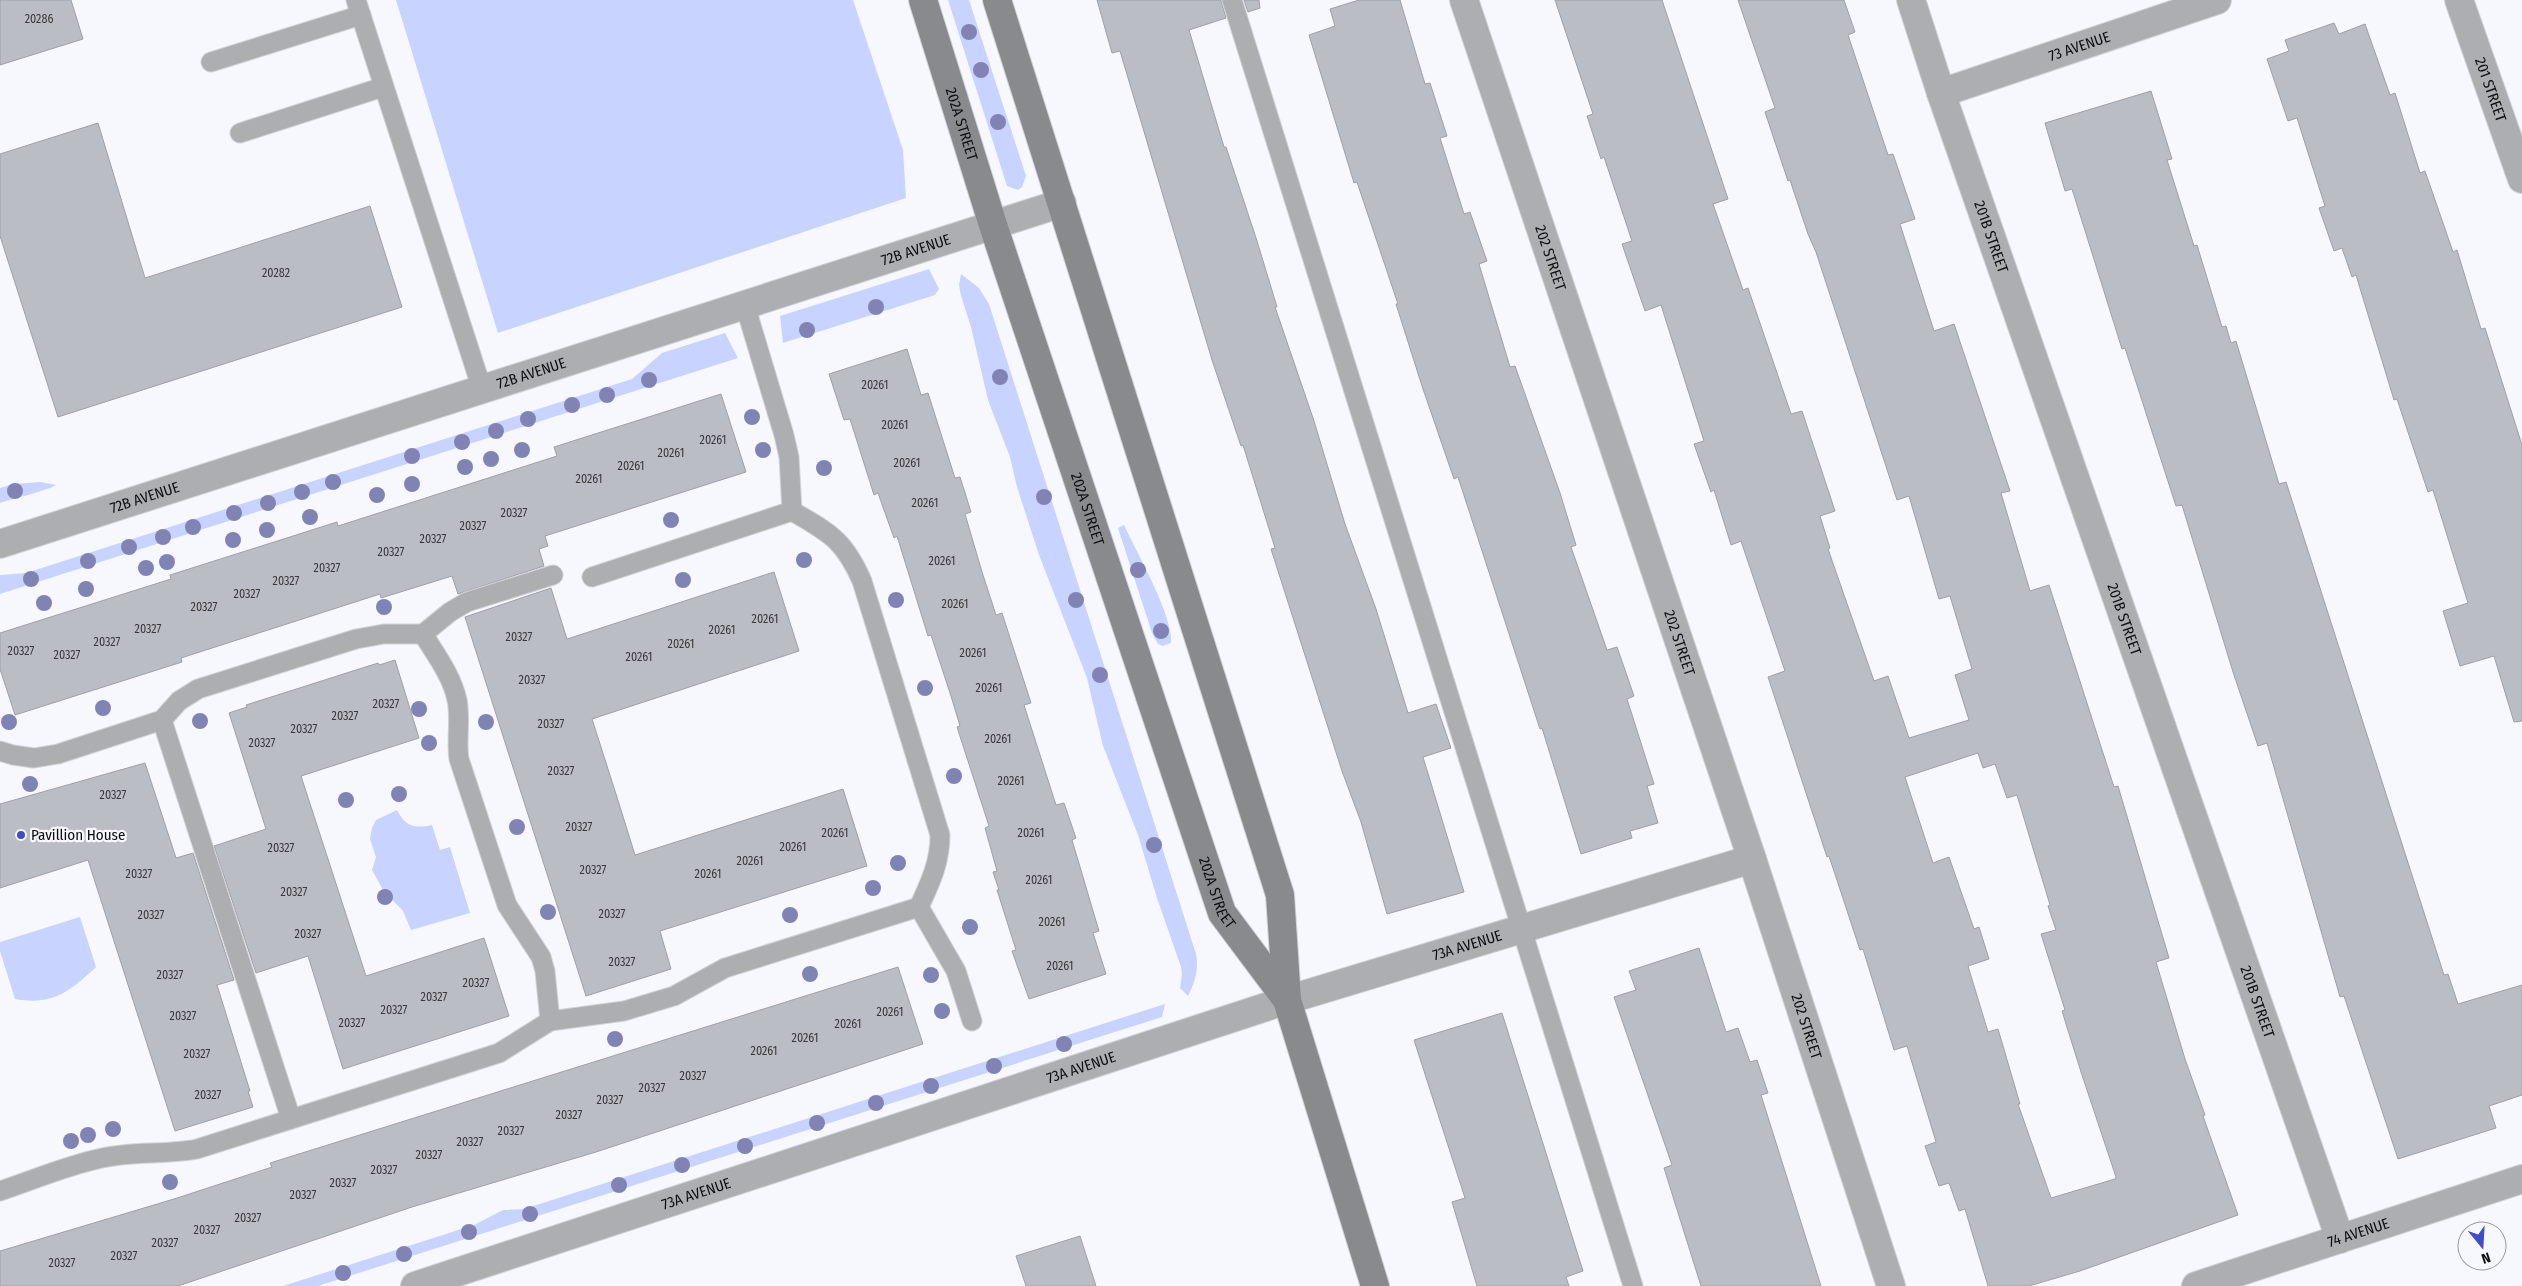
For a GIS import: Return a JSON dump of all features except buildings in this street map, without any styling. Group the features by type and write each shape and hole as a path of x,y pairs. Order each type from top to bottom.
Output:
{"main road":[{"name":"202A STREET","path":"923,0 993,225 1222,913 1287,1000"},
{"name":"202A STREET","path":"997,0 1280,895 1287,1000 1376,1286"}],"street":[{"name":"202 STREET","path":"1464,0 1752,859 1891,1286"},
{"name":"201B STREET","path":"1911,0 1941,93 2340,1239"},
{"name":"73 AVENUE","path":"1941,93 2217,0"},
{"name":"201 STREET","path":"2459,0 2522,179"},
{"name":"72B AVENUE","path":"0,544 1062,203"},
{"name":"73A AVENUE","path":"415,1286 1287,1000 1752,859"},
{"name":"74 AVENUE","path":"2196,1286 2522,1180"}],"lane":[{"path":"1232,0 1634,1286"},
{"path":"211,62 358,8 482,389"},
{"path":"240,133 383,87"},
{"path":"745,305 784,435 789,457 792,511"},
{"path":"592,577 792,511"},
{"path":"0,1191 101,1158 125,1155 169,1154 197,1150 498,1053 550,1021 624,1011 674,996 725,968 919,907 935,872 940,854 940,835 862,582 852,558 840,542 792,511"},
{"path":"0,751 34,758 58,754 162,720 179,701 198,689 356,639 384,634 423,634 450,612 467,602 553,575"},
{"path":"423,634 452,684 458,702 456,734 459,759 506,905 540,957 545,971 550,1021"},
{"path":"162,720 290,1119"},
{"path":"919,907 956,971 972,1021"}],"shaded area":[{"path":"396,0 853,0 903,150 906,198 498,333"},
{"path":"948,0 969,0 1026,176 1022,187 1018,190 1007,186"},
{"path":"929,269 939,289 935,295 783,343 780,316"},
{"path":"961,274 979,288 989,304 1196,954 1196,975 1188,996 1180,988 1181,967 1138,835 1103,746 1087,678 1039,555 1017,487 1010,457 988,400 971,327 961,296 959,285"},
{"path":"725,333 738,358 0,594 0,575 26,573 632,379 662,353"},
{"path":"41,482 56,485 0,503 0,488 13,484"},
{"path":"1124,525 1167,617 1171,643 1163,646 1158,644 1152,633 1118,528"},
{"path":"397,810 403,820 411,825 420,827 432,825 440,850 450,847 470,913 411,930 403,911 383,890 372,870 376,857 370,839 372,828 376,820"},
{"path":"80,917 96,967 69,990 60,995 40,1000 15,999 0,951 0,942"},
{"path":"1165,1004 1162,1017 318,1286 283,1286 474,1225 503,1210 524,1209"}],"place":[{"name":"Pavillion House","path":"21,835"}]}
